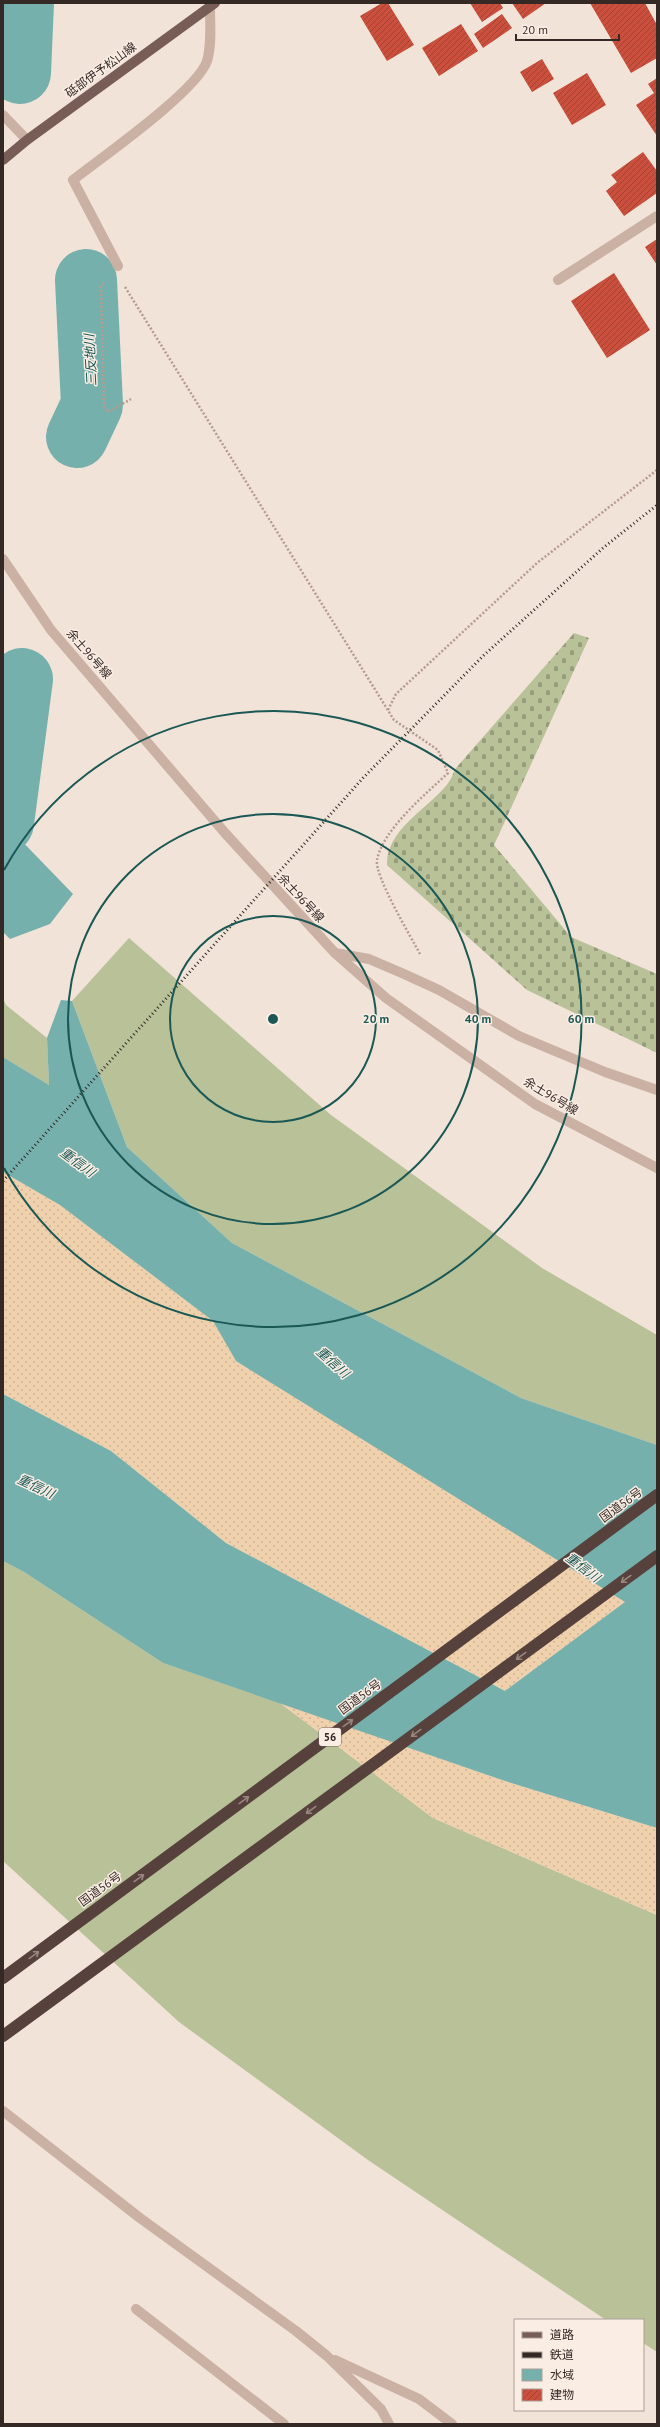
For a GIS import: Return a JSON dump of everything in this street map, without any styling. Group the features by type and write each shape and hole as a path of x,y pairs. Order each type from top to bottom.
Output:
{"highway":[{"name":"国道56号","path":"3,1978 657,1496"},
{"path":"3,2036 657,1556"}],"main road":[{"name":"砥部伊予松山線","path":"3,160 27,140 213,5"}],"street":[{"path":"116,268 73,180 186,91 206,63 210,43 213,5"},
{"path":"3,115 27,140"},
{"path":"558,280 657,216"},
{"name":"余土96号線","path":"3,559 51,630 225,833 335,953 386,998 535,1104 657,1168"},
{"path":"335,953 369,959 439,990 519,1036 606,1072 657,1090"},
{"path":"3,2111 140,2218 290,2326 327,2356 381,2409 389,2424"},
{"path":"136,2309 284,2424"},
{"path":"327,2356 419,2399 452,2424"}],"path":[{"path":"131,399 108,412 104,406 101,287 116,268 394,720 438,750 448,773 402,816 377,860 380,877 421,957 432,973 439,990"},
{"path":"388,710 396,694 537,563 657,470"}],"green space":[{"path":"574,633 589,638 494,845 571,937 657,974 657,1053 527,990 387,865 388,853 400,831 447,785 456,768"},
{"path":"129,938 331,1115 542,1268 657,1335 657,1445 521,1398 232,1243 127,1147 72,1001"},
{"path":"3,998 6,1005 47,1038 49,1085 3,1057"},
{"path":"3,1561 24,1572 163,1663 280,1703 433,1818 657,1915 657,2352 644,2344 644,2319 605,2319 368,2160 179,2022 3,1861"}],"sand":[{"path":"3,1172 60,1205 213,1321 236,1361 626,1602 505,1691 226,1543 111,1451 3,1394"},
{"path":"280,1703 505,1781 657,1828 657,1915 433,1818"}],"water":[{"path":"3,832 15,834 73,894 50,924 10,939 3,932"},
{"name":"重信川","path":"61,1000 72,1001 127,1147 232,1243 521,1398 657,1445 657,1828 505,1781 163,1663 24,1572 3,1561 3,1394 111,1451 226,1543 505,1691 625,1602 236,1361 213,1321 60,1205 3,1172 3,1057 49,1085 47,1038"}],"building":[{"path":"382,3 388,3 414,45 387,61 360,16"},
{"path":"470,3 500,3 503,8 482,22"},
{"path":"512,3 546,3 523,19"},
{"path":"590,3 645,3 657,25 657,58 631,73"},
{"path":"502,14 512,28 483,48 474,34"},
{"path":"461,24 478,51 439,76 422,48"},
{"path":"542,59 554,79 532,92 520,72"},
{"path":"587,73 606,105 572,125 553,93"},
{"path":"657,78 657,136 636,105 654,93 648,84"},
{"path":"643,152 657,171 657,193 624,216 606,191 617,182 611,175"},
{"path":"657,239 657,265 645,247"},
{"path":"614,273 650,330 607,358 571,301"}],"waterway":[{"name":"三反地川","path":"20,73 23,3"},
{"name":"三反地川","path":"77,437 92,405 86,280"},
{"name":"三反地川","path":"3,823 22,679"}],"railway":[{"path":"3,1181 363,778 484,655 603,548 657,505"}]}
